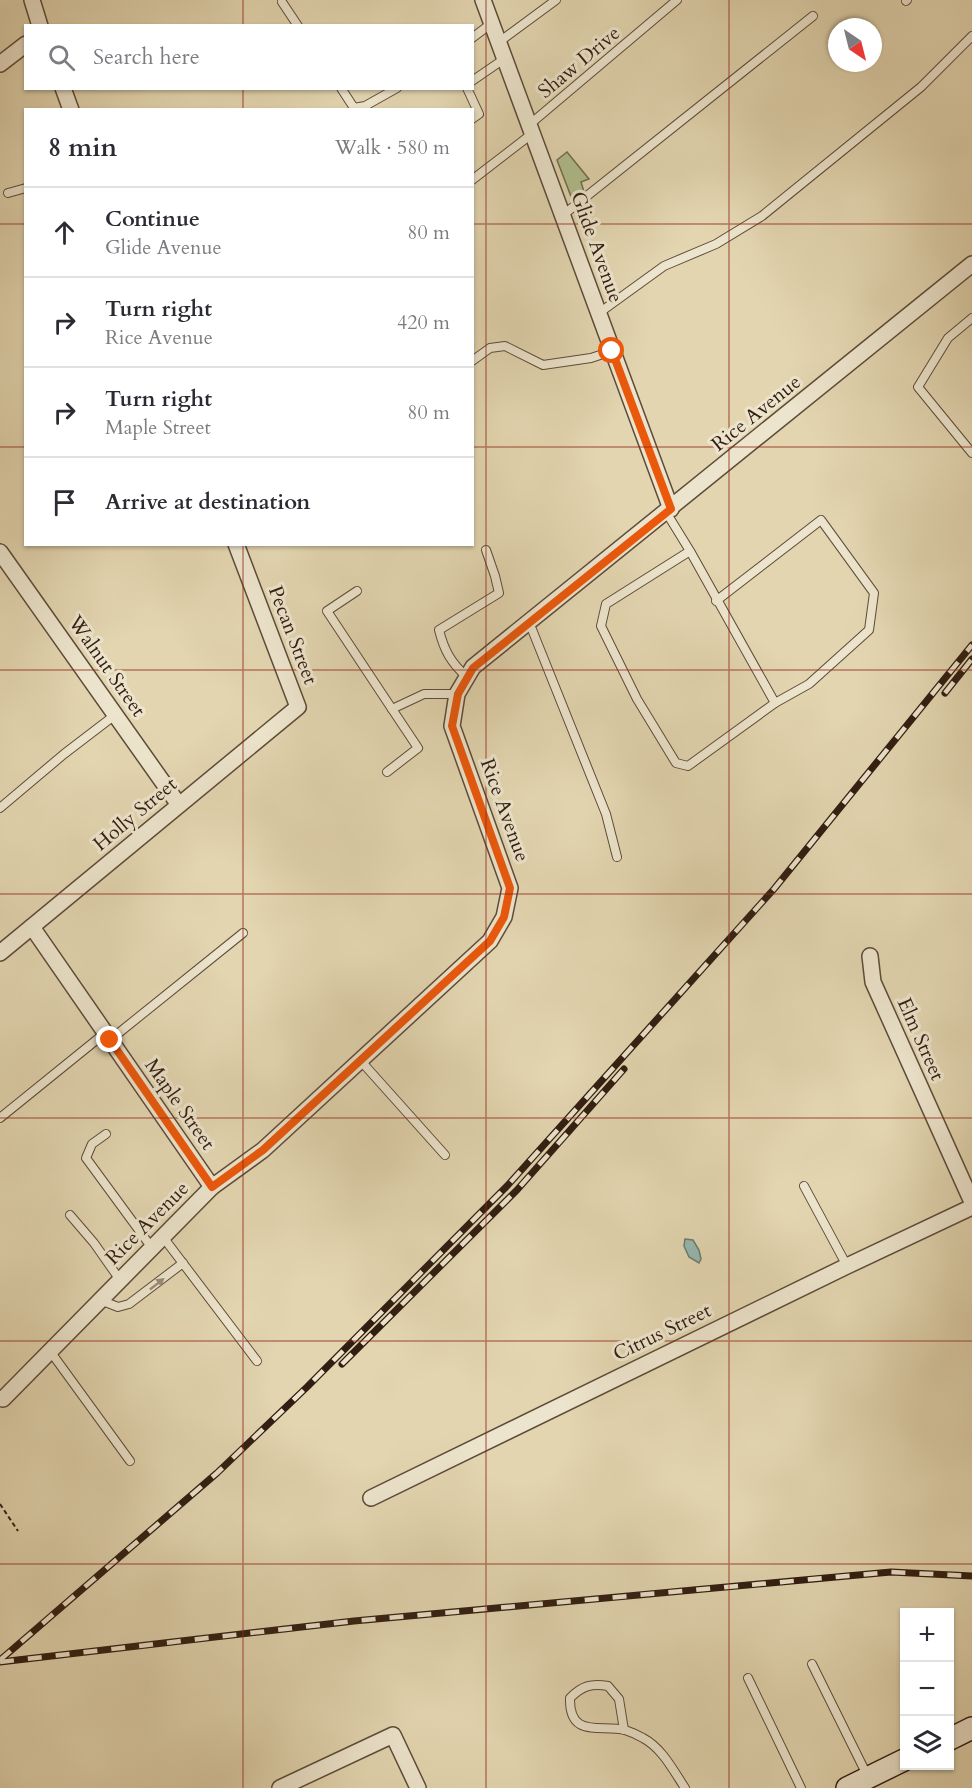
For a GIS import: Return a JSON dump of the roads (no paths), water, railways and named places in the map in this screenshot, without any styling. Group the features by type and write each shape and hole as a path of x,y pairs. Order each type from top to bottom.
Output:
{"main road":[{"path":"954,1737 972,1728"},
{"path":"855,1785 900,1763"}],"street":[{"path":"32,0 39,24"},
{"name":"Glide Avenue","path":"483,0 599,313 669,511"},
{"path":"0,64 24,46"},
{"path":"64,90 70,108"},
{"name":"Rice Avenue","path":"3,1398 212,1187 263,1150 490,941 504,917 510,888 452,726 458,694 473,668 972,264"},
{"name":"Pecan Street","path":"237,546 298,707"},
{"name":"Walnut Street","path":"0,552 179,805"},
{"name":"Holly Street","path":"0,953 298,707"},
{"name":"Maple Street","path":"32,927 212,1187"},
{"name":"Elm Street","path":"870,956 873,982 972,1202"},
{"name":"Citrus Street","path":"371,1497 972,1207"},
{"path":"280,1788 393,1735 418,1788"}],"lane":[{"path":"499,42 556,0"},
{"name":"Shaw Drive","path":"474,178 676,0"},
{"path":"282,2 297,24"},
{"path":"563,215 813,16"},
{"path":"474,36 492,23"},
{"path":"599,313 664,266 716,244 762,216 921,87 972,36"},
{"path":"474,80 504,59"},
{"path":"342,90 354,108 365,106 393,90"},
{"path":"468,90 479,114 474,118"},
{"path":"9,193 24,189"},
{"path":"972,318 948,338 918,387 972,453"},
{"path":"474,359 489,348 505,346 543,365 591,358 612,351"},
{"path":"669,511 704,573 716,601 775,703"},
{"path":"690,551 606,604 601,626 637,699 676,763 688,766 775,703 809,684 869,630 874,593 821,520 716,601"},
{"path":"467,677 456,667 445,651 439,630 499,593 486,550"},
{"path":"357,591 327,611 418,748 387,772"},
{"path":"529,622 606,814 617,857"},
{"path":"392,708 424,694 458,694"},
{"path":"0,808 115,715"},
{"path":"0,1118 243,933"},
{"path":"360,1060 445,1155"},
{"path":"106,1134 92,1144 86,1158 152,1248"},
{"path":"804,1186 847,1266"},
{"path":"70,1215 94,1243 120,1280"},
{"path":"163,1236 257,1361"},
{"path":"100,1300 118,1307 129,1304 183,1263"},
{"path":"50,1351 130,1461"},
{"path":"812,1664 855,1785"},
{"path":"748,1678 801,1788"},
{"path":"624,1730 619,1699 608,1686 594,1684 579,1688 570,1698 570,1710 578,1722 592,1729 624,1730 644,1738 660,1752 685,1788"}],"water":[{"path":"685,1239 693,1240 699,1250 701,1259 699,1263 689,1257 684,1246"}],"railway":[{"path":"0,1660 217,1473 307,1387 508,1185 774,889 972,645"},
{"path":"945,693 972,659"},
{"path":"342,1364 517,1190 624,1069"},
{"path":"0,1662 354,1621 891,1572 972,1576"}]}
